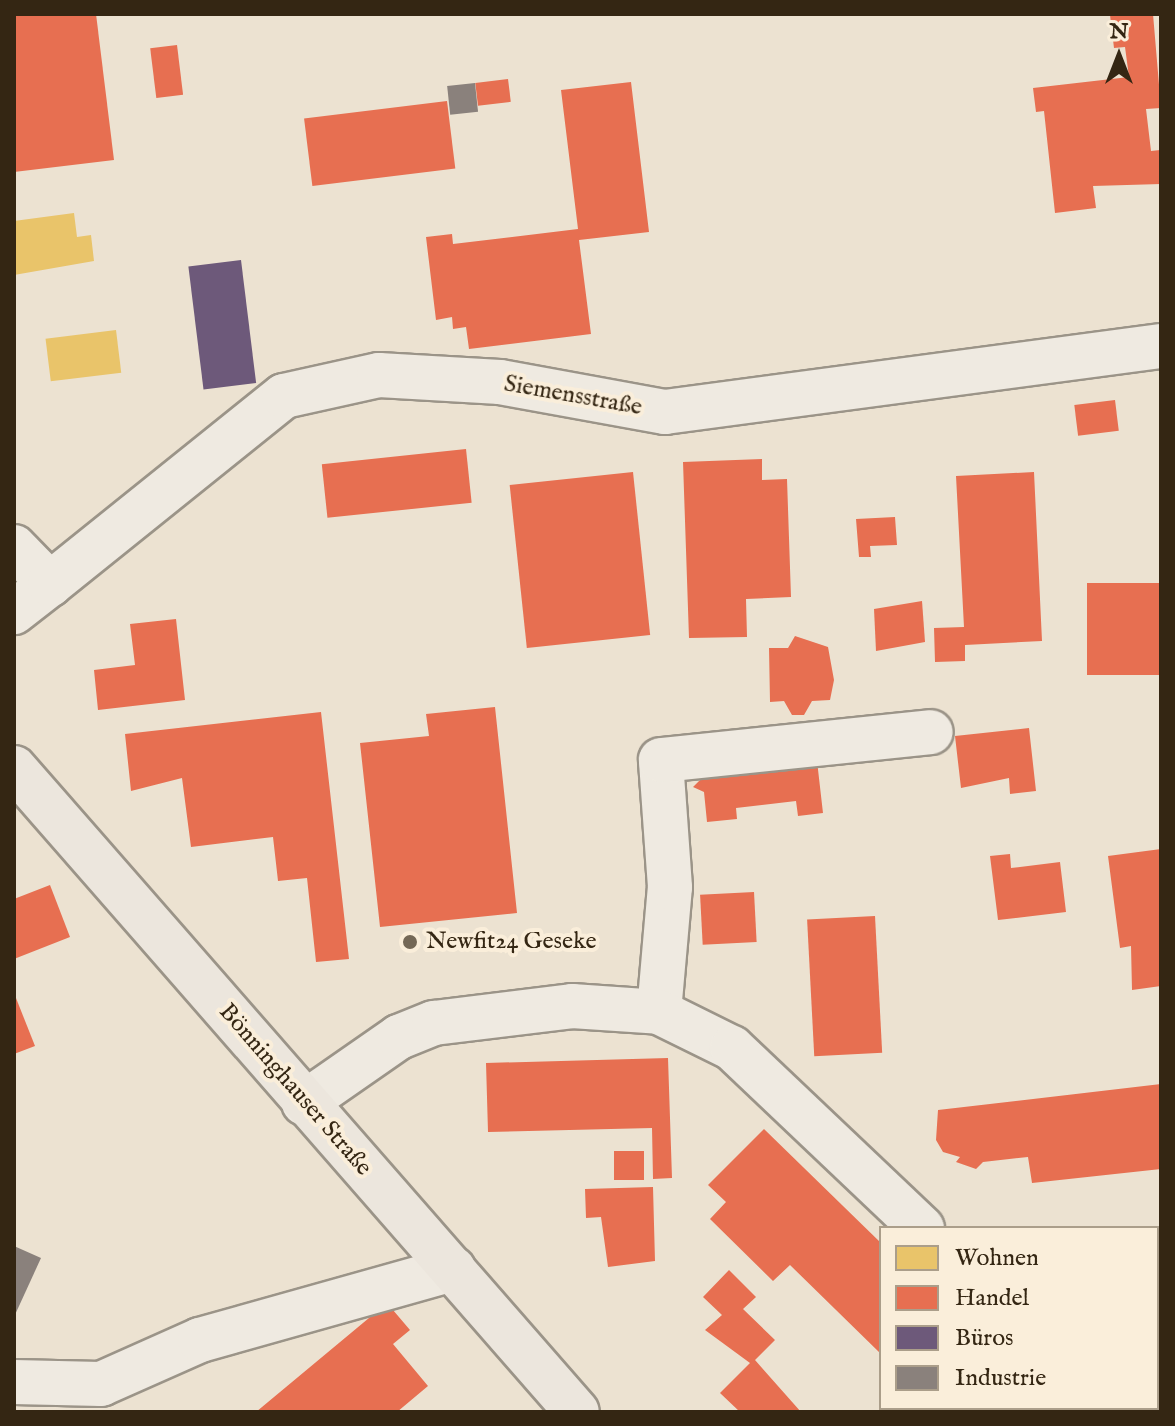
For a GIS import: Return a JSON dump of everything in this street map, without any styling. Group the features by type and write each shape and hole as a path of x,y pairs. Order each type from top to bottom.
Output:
{"main road":[{"name":"Bönninghauser Straße","path":"14,768 577,1412"}],"street":[{"name":"Siemensstraße","path":"14,612 284,396 379,375 500,382 665,412 1161,346"},
{"path":"14,547 50,584"},
{"path":"659,1012 670,887 661,760 931,732"},
{"path":"304,1103 399,1037 434,1023 572,1006 659,1012 732,1048 920,1226"},
{"path":"14,1382 101,1384 200,1340 453,1269"}],"building: Wohnen":[{"path":"74,213 77,237 91,235 94,261 14,275 14,221"},
{"path":"116,330 121,373 51,381 46,339"}],"building: Handel":[{"path":"14,14 96,14 114,160 14,172"},
{"path":"1153,14 1161,108 1146,109 1151,151 1160,150 1161,184 1093,186 1096,208 1055,213 1044,111 1036,112 1033,88 1129,77 1125,47 1114,48 1110,15"},
{"path":"177,45 183,95 156,98 150,48"},
{"path":"508,79 511,102 478,106 475,83"},
{"path":"631,82 649,232 579,240 591,334 469,349 466,327 453,329 452,317 436,320 426,237 452,234 453,244 578,229 561,90"},
{"path":"447,101 455,168 312,186 304,119"},
{"path":"1115,400 1119,431 1078,436 1074,405"},
{"path":"466,449 472,503 327,518 322,464"},
{"path":"762,459 762,480 787,479 791,597 746,599 747,637 689,638 683,462"},
{"path":"633,472 650,635 527,648 510,485"},
{"path":"1034,472 1042,641 965,645 965,661 935,662 934,628 964,627 956,476"},
{"path":"895,517 897,545 870,546 871,557 859,557 856,519"},
{"path":"1087,583 1161,583 1161,675 1087,675"},
{"path":"922,601 925,642 876,651 874,609"},
{"path":"176,619 185,700 98,710 94,670 135,665 130,624"},
{"path":"795,636 828,647 834,680 830,700 812,701 804,715 792,715 784,701 770,702 769,648 788,648"},
{"path":"495,707 517,913 380,927 360,743 429,736 426,714"},
{"path":"321,712 349,959 316,962 307,878 278,881 273,837 191,847 182,778 131,791 125,734"},
{"path":"1029,728 1036,791 1010,794 1009,778 961,788 955,736"},
{"path":"816,752 823,813 798,816 796,801 736,808 737,819 707,822 704,792 693,787 702,778 701,765"},
{"path":"1161,849 1161,986 1132,990 1131,946 1120,948 1108,856"},
{"path":"1010,854 1011,868 1060,862 1066,912 998,920 990,856"},
{"path":"50,885 70,937 14,959 14,899"},
{"path":"754,892 757,942 703,945 700,895"},
{"path":"875,916 882,1053 814,1056 807,920"},
{"path":"14,993 35,1046 14,1054"},
{"path":"668,1058 672,1178 653,1179 652,1128 488,1132 486,1063"},
{"path":"1161,1084 1161,1169 1032,1183 1028,1157 983,1162 976,1169 956,1162 960,1157 943,1152 936,1140 938,1110"},
{"path":"764,1129 879,1241 879,1352 790,1265 773,1281 710,1219 726,1202 708,1185"},
{"path":"614,1151 644,1151 644,1180 614,1180"},
{"path":"653,1187 655,1261 608,1267 601,1217 586,1218 585,1189"},
{"path":"729,1270 756,1297 743,1309 775,1340 755,1360 801,1412 740,1412 720,1393 750,1363 705,1330 722,1315 703,1297"},
{"path":"387,1303 410,1330 393,1344 428,1386 397,1412 256,1412"},
{"path":"906,1410 958,1410 904,1412"}],"building: Büros":[{"path":"241,260 256,383 204,390 188,266"}],"building: Industrie":[{"path":"475,83 478,112 450,115 447,86"},
{"path":"14,1246 41,1258 14,1317"}],"place":[{"name":"Newfit24 Geseke","path":"410,942"}]}
